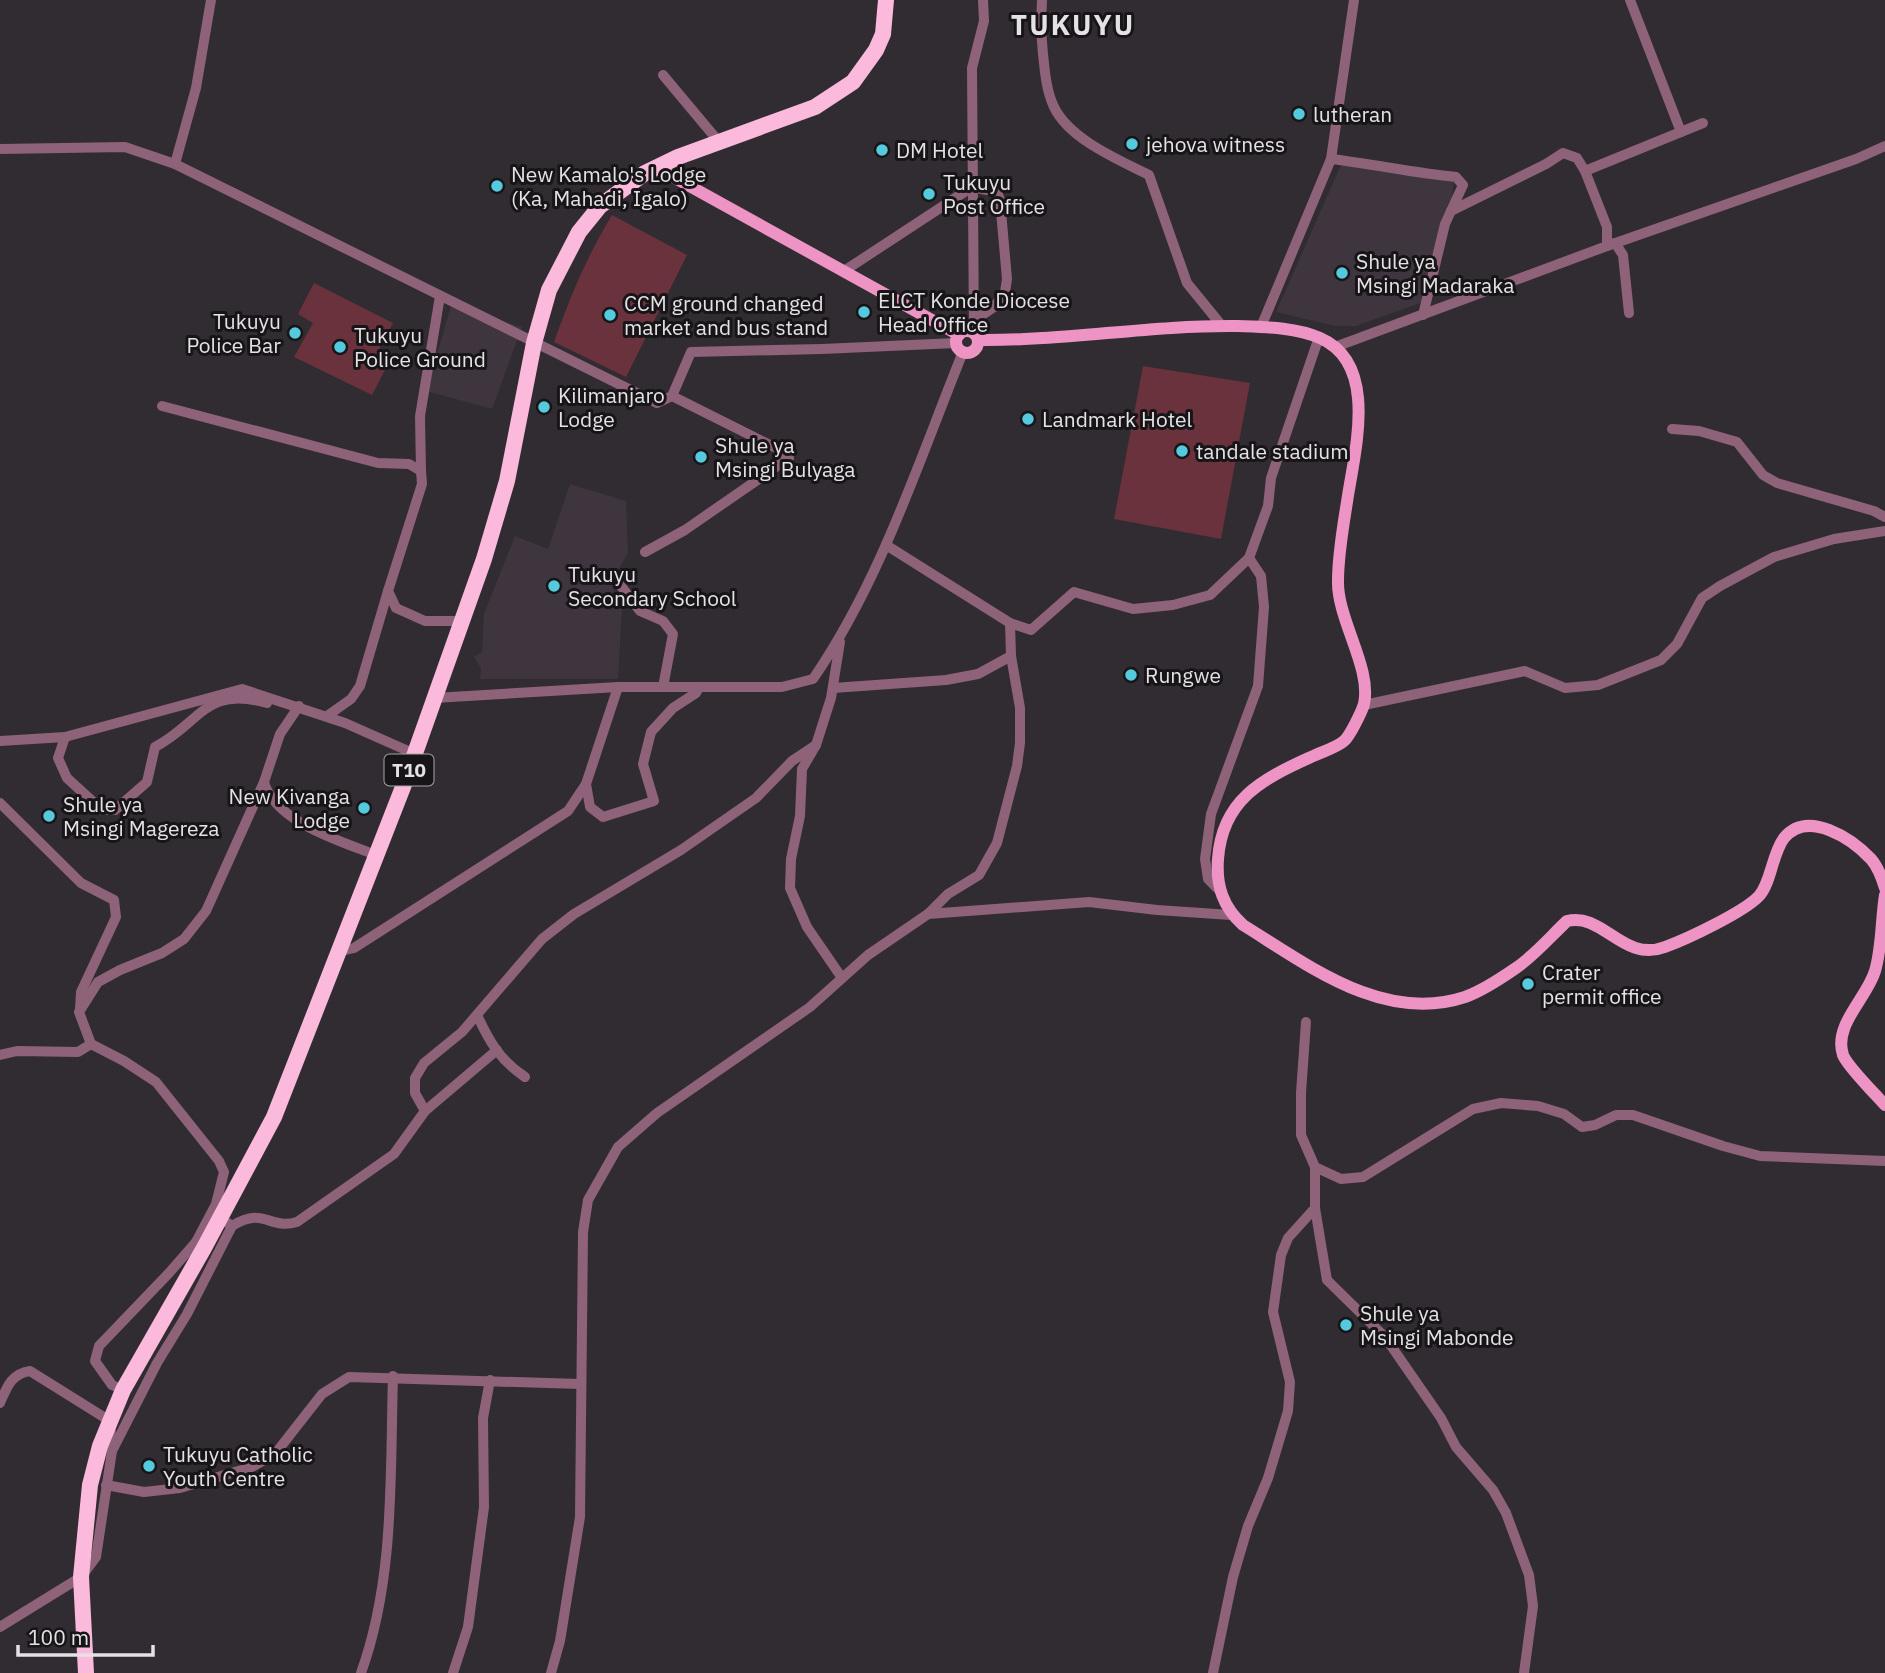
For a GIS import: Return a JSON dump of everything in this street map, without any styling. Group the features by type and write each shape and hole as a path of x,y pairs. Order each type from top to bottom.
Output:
{"highway":[{"name":"T10","path":"86,1673 81,1577 90,1485 100,1446 123,1390 200,1245 226,1222 274,1117 376,855 484,559 507,481 534,343 550,289 579,232 600,206 645,173 719,142 815,107 853,82 876,50 883,34 886,0"}],"main road":[{"path":"657,168 844,271 959,343 969,352 975,349 975,331"},
{"path":"959,343 968,331 1011,340 1222,326 1261,327 1319,337 1335,347 1348,364 1359,394 1359,437 1347,503 1338,582 1340,598 1366,685 1364,705 1345,740 1272,775 1248,792 1228,816 1219,841 1219,890 1231,915 1336,983 1392,1000 1426,1003 1465,997 1517,968 1567,921 1578,918 1590,921 1626,946 1663,948 1741,910 1760,895 1778,847 1786,835 1805,825 1826,828 1872,860 1885,888"},
{"path":"1885,895 1875,969 1867,990 1846,1024 1842,1038 1844,1057 1885,1105"}],"street":[{"path":"175,164 196,88 211,0"},
{"path":"975,331 972,68 984,20 983,0"},
{"path":"1042,0 1040,23 1045,83 1055,109 1077,134 1101,151 1149,175 1187,283 1222,326"},
{"path":"1261,327 1331,159 1354,0"},
{"path":"1630,0 1681,132"},
{"path":"663,75 719,142"},
{"path":"1585,171 1703,123"},
{"path":"1335,347 1611,244 1856,159 1885,146"},
{"path":"0,149 125,147 175,164 657,403 672,396 691,352 959,343 887,545 840,640 813,679 782,687 618,687 434,698"},
{"path":"1451,211 1563,153 1577,158 1585,171 1611,244 1623,255 1629,313"},
{"path":"1331,159 1378,165 1416,174 1456,177 1464,185 1445,224 1423,315"},
{"path":"844,271 972,187 994,191 1000,195 1007,279 1000,301 975,331"},
{"path":"327,716 351,699 360,686 422,484 420,416 440,296"},
{"path":"887,545 1010,623 1031,629 1074,592 1133,609 1173,605 1210,595 1249,558 1268,506 1271,478 1319,337"},
{"path":"645,552 685,530 789,458 780,450 672,396"},
{"path":"162,406 366,460 410,464 421,471"},
{"path":"1672,429 1699,431 1737,442 1763,475 1777,483 1874,511 1885,517"},
{"path":"1364,705 1525,671 1565,688 1598,685 1661,660 1677,645 1702,598 1774,557 1834,539 1885,531"},
{"path":"1219,890 1208,879 1205,859 1211,814 1258,686 1264,607 1261,576 1249,558"},
{"path":"621,586 640,611 663,621 673,634 663,687"},
{"path":"388,591 396,608 425,621 462,621"},
{"path":"551,1673 560,1641 580,1517 583,1232 588,1200 618,1147 657,1113 810,1007 868,955 928,914 948,894 979,875 997,843 1017,766 1020,743 1020,708 1011,656 1010,623"},
{"path":"840,640 833,688 817,745 802,769 800,816 791,859 790,888 807,927 842,978"},
{"path":"833,688 946,680 978,674 1011,656"},
{"path":"337,952 354,948 568,811 586,784 618,687"},
{"path":"586,784 590,807 603,817 654,801 643,764 652,732 673,708 696,693 699,687"},
{"path":"0,741 65,737 242,689 327,716 415,754"},
{"path":"65,737 58,758 67,778 102,810 115,810 147,782 155,747 174,737 206,706 232,698 257,700 285,708 299,706"},
{"path":"79,1012 98,982 162,953 184,939 206,911 264,782 280,734 299,706"},
{"path":"425,1111 415,1093 415,1078 424,1063 462,1032 542,939 574,914 681,850 756,798 792,761 817,745"},
{"path":"264,782 274,804 321,834 376,855"},
{"path":"0,803 82,883 114,900 116,917 81,992 79,1012 91,1044 156,1082 219,1161 224,1172 216,1204 200,1245 169,1273 99,1346 95,1361 112,1385 123,1390"},
{"path":"928,914 1089,902 1231,915"},
{"path":"477,1015 486,1036 507,1064 525,1077"},
{"path":"1306,1022 1301,1135 1315,1167 1315,1208 1326,1280 1385,1337 1441,1418 1456,1447 1493,1490 1506,1513 1529,1575 1533,1606 1524,1673"},
{"path":"0,1055 17,1051 78,1052 91,1044"},
{"path":"0,1627 81,1577 96,1557 113,1451 161,1357 187,1314 226,1222 259,1217 284,1226 298,1222 394,1154 425,1111 497,1051"},
{"path":"1315,1167 1340,1180 1363,1177 1473,1109 1501,1103 1551,1110 1564,1114 1582,1127 1595,1125 1616,1115 1633,1115 1760,1156 1885,1161"},
{"path":"1213,1673 1233,1577 1289,1411 1290,1382 1273,1312 1281,1255 1288,1238 1315,1208"},
{"path":"146,1349 161,1357"},
{"path":"0,1403 9,1382 19,1373 30,1371 110,1421 113,1451"},
{"path":"106,1485 144,1492 180,1488 252,1467 275,1454 322,1394 349,1377 393,1376 580,1384"},
{"path":"361,1673 373,1640 389,1524 393,1376"},
{"path":"453,1673 468,1627 484,1507 483,1418 489,1380"}],"shaded area":[{"path":"1341,165 1454,180 1452,198 1423,302 1356,326 1335,326 1276,312"},
{"name":"CCM ground changed market and bus stand","path":"612,215 687,255 626,377 554,342 580,277"},
{"name":"Tukuyu Police Ground","path":"314,283 393,323 374,359 387,366 372,395 294,357 313,323 298,314"},
{"path":"451,306 522,327 492,409 426,391"},
{"name":"tandale stadium","path":"1143,366 1250,383 1221,539 1114,519"},
{"name":"Tukuyu Secondary School","path":"570,484 626,501 628,553 613,579 614,592 622,608 618,679 480,679 481,668 474,657 482,652 484,614 515,536 548,549"}],"place":[{"name":"lutheran","path":"1299,114"},
{"name":"jehova witness","path":"1132,144"},
{"name":"DM Hotel","path":"882,150"},
{"name":"New Kamalo's Lodge (Ka, Mahadi, Igalo)","path":"497,186"},
{"name":"Tukuyu Post Office","path":"929,194"},
{"name":"Shule ya Msingi Madaraka","path":"1342,273"},
{"name":"ELCT Konde Diocese Head Office","path":"864,312"},
{"name":"CCM ground changed market and bus stand","path":"610,315"},
{"name":"Tukuyu Police Bar","path":"295,333"},
{"name":"Tukuyu Police Ground","path":"340,347"},
{"name":"Kilimanjaro Lodge","path":"544,407"},
{"name":"Landmark Hotel","path":"1028,419"},
{"name":"tandale stadium","path":"1182,451"},
{"name":"Shule ya Msingi Bulyaga","path":"701,457"},
{"name":"Tukuyu Secondary School","path":"554,586"},
{"name":"Rungwe","path":"1131,675"},
{"name":"New Kivanga Lodge","path":"364,808"},
{"name":"Shule ya Msingi Magereza","path":"49,816"},
{"name":"Crater permit office","path":"1528,984"},
{"name":"Shule ya Msingi Mabonde","path":"1346,1325"},
{"name":"Tukuyu Catholic Youth Centre","path":"149,1466"}],"district":[{"name":"TUKUYU","path":"1073,24"}]}
